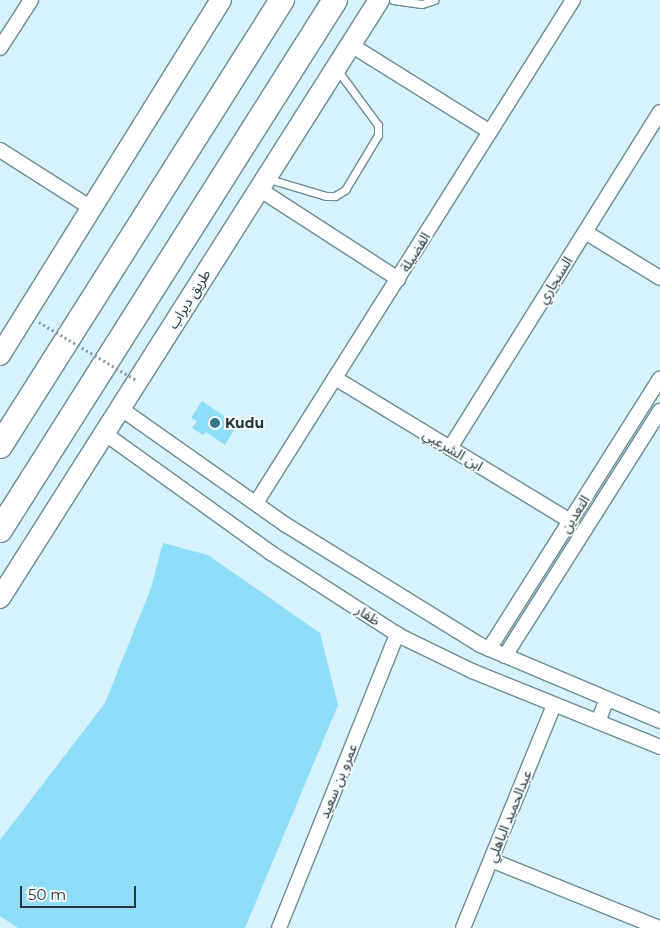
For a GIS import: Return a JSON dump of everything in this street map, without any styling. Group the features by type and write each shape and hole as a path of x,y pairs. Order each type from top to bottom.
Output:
{"highway":[{"path":"0,446 282,0"},
{"path":"0,530 335,0"}],"main road":[{"path":"0,355 221,0"},
{"name":"طريق ديراب","path":"0,598 379,0"}],"street":[{"path":"0,48 31,0"},
{"name":"الفضيلة","path":"256,503 573,0"},
{"path":"351,45 490,132"},
{"name":"السنجاري","path":"450,448 660,112"},
{"path":"0,150 91,208"},
{"path":"262,184 398,279"},
{"path":"585,232 660,278"},
{"name":"ابن الشرعبي","path":"335,378 570,521"},
{"name":"التعدين","path":"489,649 660,379"},
{"path":"120,408 256,503 380,584 489,649 660,721"},
{"name":"التعدين","path":"505,656 660,411"},
{"name":"ظفار","path":"104,434 271,553 397,634 472,672 660,747"},
{"name":"عمرو بن سعيد","path":"279,928 397,634"},
{"path":"598,722 607,699"},
{"name":"عبدالحميد الباهلي","path":"463,928 554,705"},
{"path":"491,860 659,928"}],"lane":[{"path":"393,0 422,4 434,0"},
{"path":"262,184 326,196 335,196 345,190 378,135 378,125 336,68"}],"path":[{"path":"39,322 138,380"}],"building":[{"name":"Kudu","path":"202,401 237,425 225,445 206,432 203,435 192,428 197,421 191,418"},
{"path":"163,543 208,555 320,633 338,705 245,928 18,928 0,916 0,840 105,703 151,588"}],"place":[{"name":"Kudu","path":"215,423"}]}
